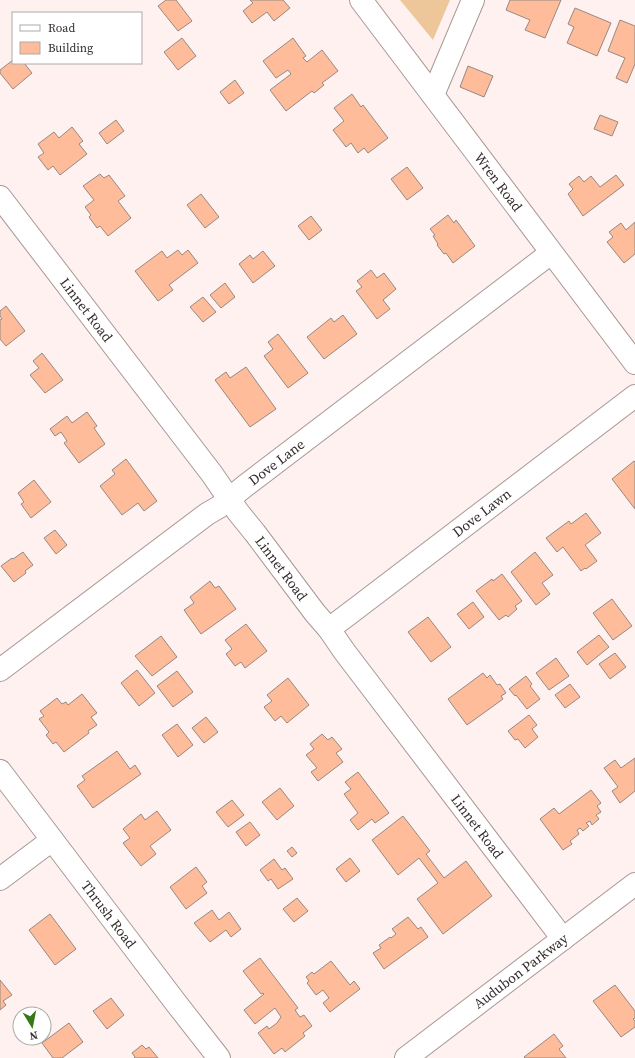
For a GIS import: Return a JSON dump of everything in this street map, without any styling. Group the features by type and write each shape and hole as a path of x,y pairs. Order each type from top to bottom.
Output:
{"street":[{"name":"Wren Road","path":"361,0 635,363"},
{"path":"433,94 473,0"},
{"name":"Linnet Road","path":"0,197 212,474 238,512 315,613 329,629 344,651 563,939"},
{"name":"Dove Lane","path":"0,670 207,514 219,507 551,253"},
{"name":"Dove Lawn","path":"329,629 635,396"},
{"name":"Thrush Road","path":"0,771 219,1058"},
{"path":"0,879 52,840"},
{"name":"Audubon Parkway","path":"406,1058 635,884"}],"shaded area":[{"path":"400,0 450,0 433,40"}],"building":[{"path":"166,0 176,0 192,21 178,31 158,6"},
{"path":"250,0 283,0 290,8 274,21 267,12 252,23 243,11 253,3"},
{"path":"510,0 561,0 545,38 525,30 530,20 506,10"},
{"path":"575,8 611,23 597,56 567,43 574,27 568,24"},
{"path":"620,20 635,26 635,64 627,83 616,78 625,58 608,51"},
{"path":"182,38 196,56 178,70 164,52"},
{"path":"293,38 306,56 303,58 307,62 322,50 338,71 322,83 324,85 314,93 312,91 286,111 270,90 291,74 288,70 276,78 263,61"},
{"path":"12,61 12,64 25,64 32,73 13,89 0,73 0,70"},
{"path":"468,66 493,76 484,97 460,87"},
{"path":"235,80 244,93 229,104 220,92"},
{"path":"352,94 361,107 363,105 388,138 368,153 364,148 358,153 351,143 346,147 333,130 344,121 334,108"},
{"path":"600,115 618,122 612,136 594,129"},
{"path":"116,120 124,131 107,144 99,133"},
{"path":"72,127 83,141 79,144 87,154 60,175 53,166 48,170 38,157 44,153 38,144 54,132 59,138"},
{"path":"407,167 423,188 407,200 391,179"},
{"path":"100,174 104,178 109,175 125,196 118,201 131,218 108,236 100,226 97,228 89,217 91,215 85,207 94,200 83,186"},
{"path":"616,175 624,185 583,216 568,194 573,189 569,184 579,176 584,182 591,176 600,187"},
{"path":"201,194 219,217 205,228 187,205"},
{"path":"448,215 454,223 456,220 475,246 453,263 446,253 444,254 437,245 438,244 433,236 435,235 430,229"},
{"path":"311,216 322,230 309,240 298,226"},
{"path":"635,222 635,254 624,263 607,242 613,237 609,232 621,223 626,230"},
{"path":"178,250 182,255 188,250 198,263 169,285 173,290 158,301 135,271 162,251 167,258"},
{"path":"263,251 275,266 253,283 239,264 250,255 253,259"},
{"path":"371,270 377,278 384,273 396,289 383,300 390,309 377,319 356,291 362,287 357,281"},
{"path":"225,283 235,297 221,308 210,295"},
{"path":"203,297 216,312 203,322 190,307"},
{"path":"6,306 25,331 6,346 0,339 0,320 2,319 0,316 0,311"},
{"path":"343,315 357,334 324,359 307,337 331,318 334,322"},
{"path":"278,334 308,373 288,388 264,356 273,349 268,342"},
{"path":"42,353 63,380 45,393 30,375 39,368 33,361"},
{"path":"246,367 276,409 250,427 215,380 226,372 230,378"},
{"path":"87,412 97,426 94,428 105,444 79,463 64,443 67,441 61,432 55,436 50,429 67,416 72,423"},
{"path":"126,459 157,501 144,511 138,503 122,515 100,486 115,474 112,470"},
{"path":"634,461 635,462 635,509 612,479"},
{"path":"34,480 51,502 31,518 21,504 24,502 18,493"},
{"path":"586,513 601,533 585,545 597,561 581,571 563,547 557,552 546,538 569,521 571,524"},
{"path":"55,530 67,545 56,554 44,538"},
{"path":"23,552 33,565 25,571 26,573 14,582 1,566"},
{"path":"535,552 553,575 542,583 550,594 536,605 511,572"},
{"path":"502,574 522,601 515,606 517,609 508,617 506,615 499,620 476,591 492,579 493,581"},
{"path":"210,581 215,588 219,586 236,609 201,634 184,610 194,603 190,597"},
{"path":"612,599 632,626 613,640 593,613"},
{"path":"473,602 484,617 469,629 457,614"},
{"path":"428,617 451,647 431,662 408,632"},
{"path":"246,624 267,651 245,668 241,662 235,666 226,654 232,649 225,640"},
{"path":"599,635 609,647 587,665 577,652"},
{"path":"161,636 177,657 152,676 135,656"},
{"path":"615,653 626,667 610,679 599,664"},
{"path":"556,658 569,676 549,690 536,673"},
{"path":"137,670 155,693 139,706 121,683"},
{"path":"177,671 193,692 173,707 157,686"},
{"path":"483,673 487,678 490,675 497,685 500,684 506,693 501,696 503,699 467,725 448,699"},
{"path":"526,676 532,684 530,686 540,699 527,709 509,689"},
{"path":"288,678 309,705 287,723 281,716 275,721 264,707 272,701 267,695"},
{"path":"570,684 580,697 565,708 555,695"},
{"path":"82,694 97,713 91,717 97,725 64,752 56,742 53,744 46,735 49,732 39,719 44,716 40,711 57,698 62,704 66,702 68,705"},
{"path":"529,715 537,725 532,729 538,737 525,748 518,739 515,740 508,731"},
{"path":"206,717 218,732 204,743 192,728"},
{"path":"177,724 193,745 178,757 162,735"},
{"path":"322,734 328,740 332,737 342,749 336,753 343,762 318,781 311,772 317,768 306,755 314,749 310,744"},
{"path":"117,751 130,769 135,765 141,774 93,808 77,786 85,780 82,776"},
{"path":"635,758 635,791 620,803 612,791 618,787 604,768 615,760 621,768"},
{"path":"358,772 389,813 375,823 372,819 358,830 350,820 358,813 344,794 351,789 345,782"},
{"path":"280,788 294,806 277,820 262,802"},
{"path":"591,790 601,803 597,806 601,812 596,815 599,819 592,825 590,821 586,823 589,826 583,831 580,828 577,830 579,834 570,841 572,844 563,850 540,819 554,808 559,814"},
{"path":"232,800 244,815 228,827 216,812"},
{"path":"157,811 171,830 150,846 156,854 141,866 123,843 130,838 123,829 141,814 145,820"},
{"path":"403,816 430,851 426,854 444,878 466,861 492,896 443,934 417,899 438,883 419,858 398,875 372,840"},
{"path":"250,822 260,835 246,846 236,832"},
{"path":"292,847 297,853 292,857 287,851"},
{"path":"350,858 360,871 346,882 336,869"},
{"path":"274,859 282,870 285,868 293,879 278,889 271,879 268,881 260,870"},
{"path":"196,867 207,882 202,886 207,893 186,909 170,887"},
{"path":"297,898 308,911 294,922 283,909"},
{"path":"212,910 219,920 229,912 241,929 231,937 226,930 210,942 194,923"},
{"path":"50,914 76,949 55,965 29,930"},
{"path":"408,917 418,929 421,927 428,937 384,969 373,953 381,948 379,945 396,934 392,929"},
{"path":"260,958 298,1008 295,1010 300,1017 304,1015 312,1026 303,1033 305,1036 285,1052 282,1048 274,1054 258,1033 267,1026 269,1029 277,1023 281,1017 275,1008 255,1024 244,1010 264,994 261,994 243,971"},
{"path":"331,961 350,985 354,981 360,989 330,1012 323,1003 329,998 323,990 316,995 307,983 309,981 306,977 312,972 314,974"},
{"path":"0,980 12,995 3,1001 6,1005 0,1010"},
{"path":"615,985 635,1011 635,1018 633,1019 635,1021 635,1027 621,1037 593,1001"},
{"path":"111,998 124,1015 107,1029 93,1011"},
{"path":"69,1023 83,1042 62,1058 53,1058 44,1046 52,1046 52,1036"},
{"path":"554,1034 563,1046 559,1049 566,1058 524,1057"},
{"path":"142,1045 146,1049 149,1047 158,1058 134,1058 135,1057 132,1053"}]}
